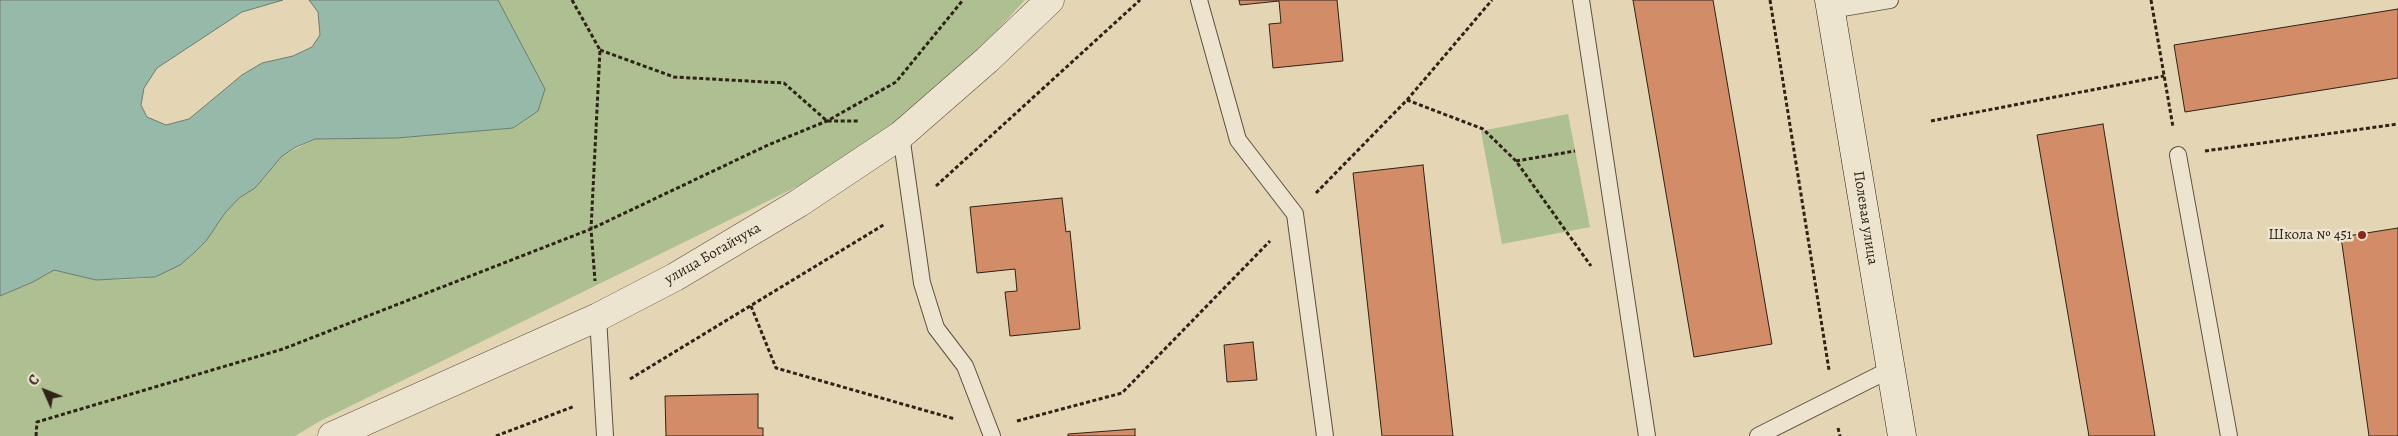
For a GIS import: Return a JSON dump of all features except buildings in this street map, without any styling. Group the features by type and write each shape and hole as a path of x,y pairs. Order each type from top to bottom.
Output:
{"street":[{"name":"улица Богайчука","path":"332,436 598,317 675,277 799,203 901,134 987,60 1050,0"},
{"name":"Полевая улица","path":"1830,5 1902,436"}],"lane":[{"path":"1199,0 1238,140 1295,214 1325,436"},
{"path":"1581,0 1647,436"},
{"path":"1830,5 1890,0"},
{"path":"901,134 913,208 922,283 936,328 965,366 990,432"},
{"path":"2178,155 2229,436"},
{"path":"598,317 605,436"},
{"path":"1758,436 1891,369"}],"path":[{"path":"572,0 600,50 591,229 598,317"},
{"path":"36,436 37,422 284,349 591,229 768,145 827,121 896,82 963,0"},
{"path":"496,436 602,396 913,208 1140,0"},
{"path":"751,306 776,368 990,432 1122,393 1407,100 1492,0"},
{"path":"1770,0 1840,436"},
{"path":"2151,0 2178,155 2398,124"},
{"path":"600,50 674,76 784,83 827,121 880,122 901,134"},
{"path":"1931,121 2164,76"},
{"path":"1407,100 1483,129 1516,161 1595,272"},
{"path":"1516,161 1603,147"}],"shaded area":[{"path":"0,0 283,0 242,12 157,68 144,88 141,105 147,117 166,125 189,119 242,75 262,63 293,56 312,47 320,35 318,12 309,0 498,0 545,89 538,111 513,128 397,138 315,139 296,147 282,156 255,188 239,198 225,213 206,241 195,252 180,265 155,277 96,280 54,270 33,282 0,296"},
{"path":"498,0 1025,0 954,77 899,125 827,172 320,421 295,436 0,436 0,296 33,282 54,269 96,280 155,277 179,265 206,241 225,213 239,198 255,188 282,156 315,139 397,138 513,128 538,111 531,65"},
{"path":"1568,114 1590,227 1502,244 1481,131"}],"place":[{"name":"Школа № 451","path":"2362,235"}]}
